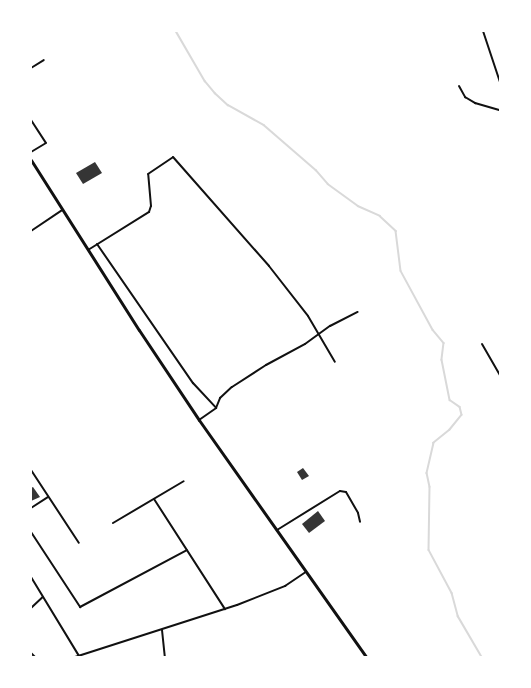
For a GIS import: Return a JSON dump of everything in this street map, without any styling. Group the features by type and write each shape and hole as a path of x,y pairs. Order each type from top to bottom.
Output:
{"highway":[{"path":"31,160 199,420 366,657"}],"street":[{"path":"482,31 500,82"},
{"path":"31,68 44,60"},
{"path":"459,86 465,97 475,103 500,110"},
{"path":"31,120 46,143 31,152"},
{"path":"88,250 149,212 151,206 148,174 173,157 268,266 308,316 335,362"},
{"path":"31,230 62,210"},
{"path":"97,244 193,384 216,408"},
{"path":"199,420 216,408 220,398 229,389 266,365 319,335 330,326 358,312"},
{"path":"482,344 500,375"},
{"path":"31,470 79,544"},
{"path":"113,523 184,482"},
{"path":"277,530 340,491 346,492 358,513 360,522"},
{"path":"31,508 49,497"},
{"path":"154,499 225,609"},
{"path":"31,532 80,607 187,550"},
{"path":"75,657 225,609 285,586 306,572"},
{"path":"31,577 79,656"},
{"path":"31,608 43,597"},
{"path":"162,630 164,657"},
{"path":"31,653 35,657"}],"building":[{"path":"95,162 102,173 83,184 76,173"},
{"path":"303,468 309,476 302,480 297,472"},
{"path":"33,487 40,497 31,501 31,488"},
{"path":"318,511 325,521 309,533 302,524"}],"waterway":[{"path":"176,31 205,81 228,105 264,125 316,170 328,184 358,206 380,216 396,231 401,271 433,330 444,343 442,360 450,400 460,407 462,415 450,430 434,443 427,473 430,487 429,550 452,593 458,616 482,657"}]}
